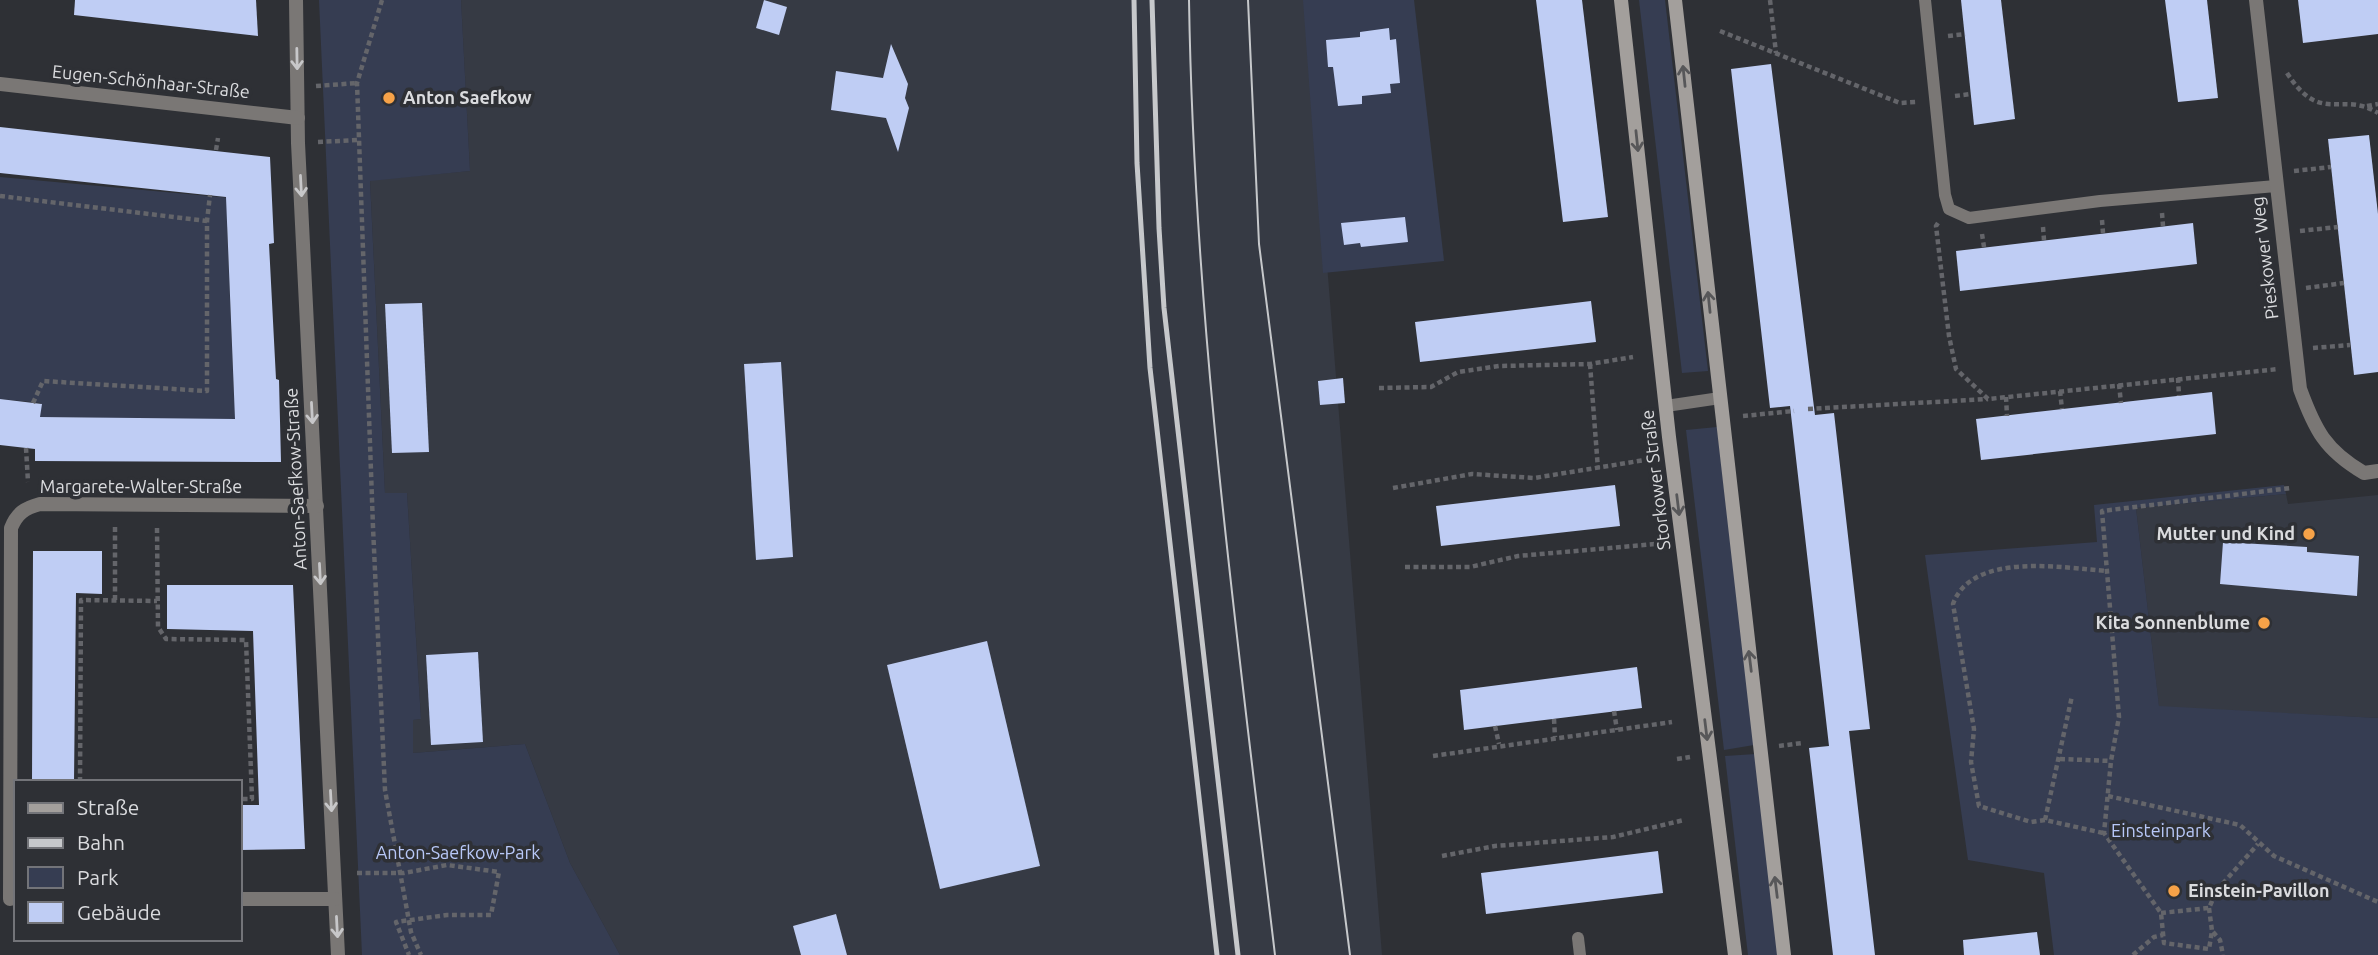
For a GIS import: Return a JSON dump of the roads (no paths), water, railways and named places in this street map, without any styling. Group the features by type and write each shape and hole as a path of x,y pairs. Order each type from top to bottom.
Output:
{"street":[{"name":"Anton-Saefkow-Straße","path":"296,0 298,118 338,955"},
{"name":"Storkower Straße","path":"1621,0 1666,406 1735,955"},
{"path":"1675,0 1784,955"},
{"name":"Pieskower Weg","path":"2256,0 2300,389 2314,429 2346,463 2364,473 2378,471"},
{"name":"Eugen-Schönhaar-Straße","path":"0,84 298,118"},
{"name":"Margarete-Walter-Straße","path":"8,899 11,528 15,517 22,510 40,504 317,506"},
{"path":"242,899 335,899"}],"lane":[{"path":"1926,0 1945,195 1949,209 1969,218 2275,180"},
{"path":"1666,406 1720,398"},
{"path":"1578,938 1580,955"}],"tram line":[{"path":"1189,0 1199,240 1208,359 1232,597 1275,955"},
{"path":"1248,0 1259,244 1350,955"}],"railway":[{"path":"1134,0 1137,163 1150,368 1217,955"},
{"path":"1152,0 1164,308 1238,955"}],"place":[{"name":"Anton Saefkow","path":"389,98"},
{"name":"Mutter und Kind","path":"2309,534"},
{"name":"Kita Sonnenblume","path":"2264,623"},
{"name":"Einstein-Pavillon","path":"2174,891"}],"park label":[{"name":"Einsteinpark","path":"2161,831"},
{"name":"Anton-Saefkow-Park","path":"458,853"}]}
